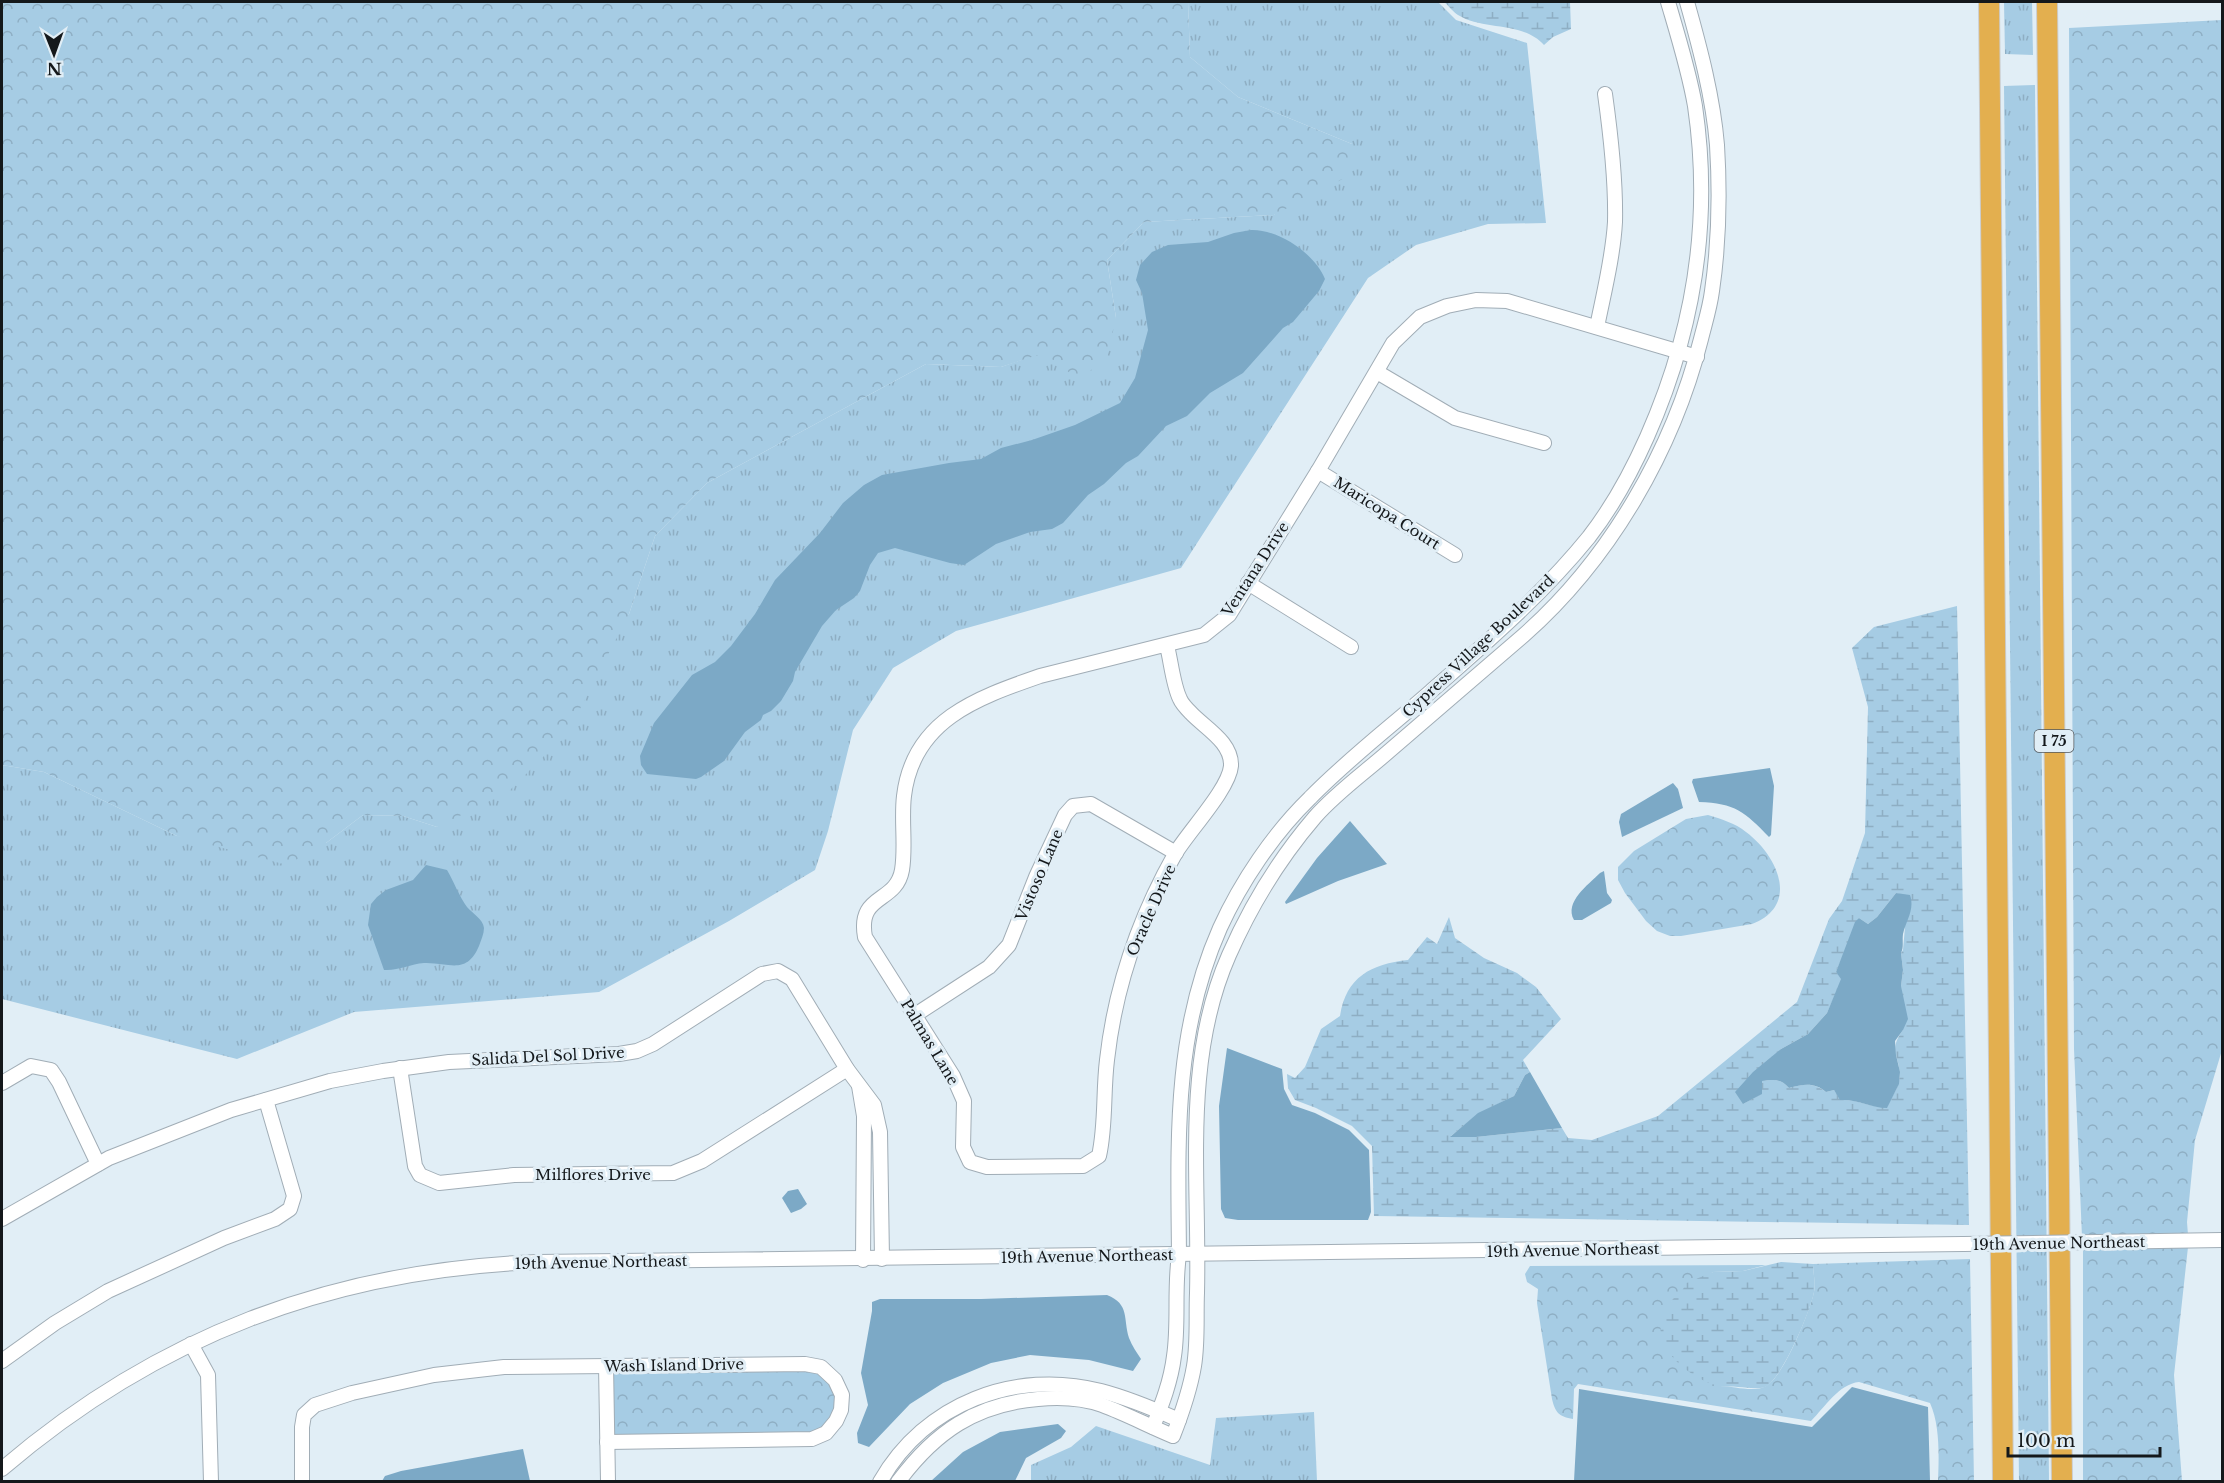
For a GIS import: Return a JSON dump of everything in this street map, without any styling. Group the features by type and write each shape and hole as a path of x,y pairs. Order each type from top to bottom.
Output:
{"highway":[{"path":"1989,2 2003,1482"},
{"name":"I 75","path":"2047,2 2062,1482"}],"street":[{"name":"Cypress Village Boulevard","path":"1668,2 1694,105 1701,168 1700,229 1695,274 1680,351 1658,413 1626,482 1590,535 1542,591 1306,801 1268,847 1220,927 1196,996 1186,1040 1178,1120 1179,1255 1176,1275 1175,1355 1169,1383 1153,1427 1173,1436 1190,1387 1195,1360 1198,1254 1196,1121 1198,1081 1204,1040 1214,999 1227,960 1246,917 1268,879 1317,815 1527,632 1573,586 1612,533 1645,481 1677,413 1697,357 1712,294 1719,205 1716,140 1702,57 1687,2"},
{"path":"1597,327 1611,258 1615,224 1614,160 1605,94"},
{"name":"Ventana Drive","path":"862,923 868,908 892,890 902,871 904,795 918,748 932,731 953,713 1018,683 1204,635 1229,615 1318,471 1393,343 1420,317 1446,306 1476,300 1507,301 1697,357"},
{"path":"1377,372 1455,418 1544,443"},
{"name":"Maricopa Court","path":"1318,471 1455,555"},
{"path":"1248,583 1351,647"},
{"name":"Oracle Drive","path":"1048,1166 1083,1166 1099,1156 1102,1142 1107,1060 1118,996 1134,939 1176,853 1225,783 1231,767 1229,752 1221,741 1180,699 1167,645"},
{"name":"Vistoso Lane","path":"915,1016 989,967 1010,945 1036,877 1065,815 1073,806 1091,804 1176,853"},
{"name":"Palmas Lane","path":"862,923 864,937 953,1076 964,1101 963,1147 970,1162 987,1167 1048,1166"},
{"name":"Salida Del Sol Drive","path":"2,1219 109,1158 231,1110 330,1081 400,1068 496,1058 596,1057 637,1051 653,1044 762,974 778,971 792,979 848,1069 874,1105 880,1131 880,1190 888,1206 880,1220 882,1259"},
{"path":"2,1083 31,1066 51,1070 98,1164"},
{"name":"Milflores Drive","path":"400,1068 415,1166 420,1175 439,1183 514,1175 673,1173 702,1161 848,1069"},
{"name":"Salida Del Sol Drive","path":"859,1084 864,1116 863,1260"},
{"path":"2,1361 55,1323 108,1291 224,1238 275,1219 290,1209 294,1196 266,1100"},
{"path":"863,1171 880,1171"},
{"path":"864,1191 880,1190"},
{"name":"19th Avenue Northeast","path":"2,1467 41,1435 143,1369 191,1344 251,1318 315,1296 376,1281 448,1268 537,1262 863,1260 2223,1240"},
{"path":"191,1344 208,1376 211,1482"},
{"name":"Wash Island Drive","path":"302,1482 304,1414 315,1405 352,1393 434,1375 504,1367 805,1364 821,1367 834,1380 842,1395 841,1410 836,1421 826,1433 812,1439 607,1442"},
{"path":"606,1365 608,1482"},
{"path":"880,1482 896,1457 932,1422 970,1400 1004,1389 1051,1383 1077,1386 1102,1391 1179,1420"},
{"path":"898,1482 911,1463 936,1439 959,1422 983,1410 1014,1401 1051,1397 1074,1399 1100,1404 1153,1427"}],"green space":[{"path":"2,2 1188,2 1190,57 1238,97 1352,144 1352,174 1274,215 1144,222 1107,260 1116,318 1107,357 1079,380 1044,353 1001,367 926,364 707,483 655,536 629,614 568,732 508,792 437,827 403,816 363,815 326,843 287,865 177,836 44,772 2,765"},
{"path":"1188,2 1438,2 1456,20 1527,43 1546,223 1488,224 1416,245 1368,278 1181,568 956,631 893,668 853,730 828,831 815,870 729,921 599,992 354,1012 237,1059 2,999 2,765 44,772 177,836 326,843 363,815 403,816 437,827 629,614 655,536 707,483 926,364 1001,367 1044,352 1116,318 1107,260 1144,222 1274,215 1352,144 1238,97 1190,57"},
{"path":"1444,2 1570,2 1571,29 1553,37 1544,45 1525,32 1468,20 1456,14"},
{"path":"2004,2 2032,2 2033,55 2005,54"},
{"path":"2222,20 2222,1050 2195,1140 2187,1222 2188,1235 2082,1237 2074,1049 2069,28"},
{"path":"2035,85 2049,1482 2019,1481 2004,86"},
{"path":"1957,606 1969,1225 1374,1216 1372,1146 1352,1126 1295,1100 1288,1088 1287,1074 1295,1078 1305,1067 1321,1029 1340,1016 1343,1003 1354,982 1372,969 1408,960 1427,937 1437,944 1449,917 1455,938 1484,958 1517,973 1536,987 1561,1019 1523,1060 1530,1072 1525,1075 1514,1096 1478,1114 1451,1136 1476,1137 1562,1128 1568,1138 1592,1140 1658,1116 1797,1002 1829,919 1842,901 1865,833 1868,707 1852,648 1874,627","holes":["1896,893 1903,895 1905,927 1901,953 1903,1030 1895,1050 1900,1073 1897,1087 1887,1107 1841,1100 1834,1090 1826,1092 1813,1085 1789,1088 1780,1081 1774,1080 1762,1081 1761,1094 1743,1104 1781,1049 1808,1034 1827,1013 1842,979 1836,972 1859,918 1868,924 1877,917"]},
{"path":"1708,815 1742,829 1757,842 1767,853 1774,866 1779,879 1780,893 1776,905 1767,916 1752,924 1670,936 1657,931 1646,921 1618,880 1618,867 1634,851 1686,819"},
{"path":"2188,1247 2174,1375 2182,1481 2083,1481 2083,1248"},
{"path":"1970,1259 1974,1481 1938,1481 1937,1431 1930,1403 1859,1382 1845,1387 1811,1421 1578,1384 1574,1389 1573,1419 1564,1417 1556,1411 1552,1399 1537,1303 1538,1289 1527,1282 1525,1274 1530,1266 1766,1265 1743,1271 1713,1272 1673,1299 1669,1307 1720,1386 1756,1389 1766,1386 1773,1380 1795,1343 1814,1292 1813,1264"},
{"path":"1781,1262 1813,1264 1815,1289 1794,1344 1772,1382 1765,1387 1758,1388 1719,1386 1699,1378 1679,1364 1665,1345 1661,1335 1661,1325 1672,1300 1686,1283 1713,1272 1743,1271"},
{"path":"804,1370 821,1374 836,1395 837,1403 835,1411 826,1424 811,1433 613,1436 612,1371"},
{"path":"1314,1412 1317,1481 1031,1481 1031,1465 1071,1447 1096,1426 1210,1465 1216,1418"}],"shaded area":[{"path":"1251,230 1273,234 1295,245 1313,261 1325,279 1319,291 1293,322 1283,328 1243,373 1210,393 1187,416 1166,426 1138,456 1126,463 1104,484 1088,495 1063,523 1052,529 1030,532 996,544 964,565 895,548 878,553 870,565 860,591 836,610 822,626 781,701 745,732 724,761 696,779 647,774 641,765 640,756 654,723 692,675 715,662 731,646 755,614 775,580 820,533 843,503 864,485 882,475 981,459 1001,448 1075,425 1120,403 1135,378 1148,330 1142,293 1136,280 1140,265 1152,252 1168,245 1208,242"},
{"path":"1770,768 1774,786 1769,837 1738,810 1722,804 1699,802 1692,782 1693,779"},
{"path":"1673,783 1678,789 1683,808 1622,837 1619,822 1621,814"},
{"path":"1350,821 1387,864 1338,881 1286,904 1285,902 1317,858"},
{"path":"426,865 447,870 464,903 482,922 484,930 479,946 474,955 462,964 424,963 384,970 368,925 371,904 386,890 413,880"},
{"path":"1604,871 1611,903 1582,920 1574,920 1572,907 1575,900 1584,888"},
{"path":"1896,893 1910,895 1911,900 1911,910 1903,934 1901,953 1903,970 1901,986 1908,1019 1895,1041 1900,1072 1899,1084 1887,1108 1840,1100 1834,1090 1826,1092 1809,1085 1789,1088 1780,1081 1774,1080 1762,1081 1762,1094 1743,1104 1735,1092 1753,1072 1781,1049 1808,1034 1827,1013 1841,979 1836,972 1855,922 1859,918 1868,924 1877,917"},
{"path":"1227,1048 1282,1069 1284,1089 1292,1105 1315,1113 1349,1130 1369,1150 1371,1212 1368,1220 1238,1220 1225,1218 1221,1209 1219,1106"},
{"path":"1530,1072 1562,1128 1476,1137 1450,1137 1478,1113 1514,1096 1525,1075"},
{"path":"798,1189 807,1204 791,1213 782,1198 788,1191"},
{"path":"1107,1295 1119,1303 1122,1308 1129,1338 1141,1359 1133,1371 1089,1360 1030,1355 991,1363 943,1383 910,1404 869,1447 858,1443 857,1433 868,1405 861,1373 872,1302 880,1299"},
{"path":"1852,1387 1928,1407 1930,1481 1574,1481 1579,1389 1812,1427"},
{"path":"1058,1424 1066,1431 1061,1438 1026,1458 1015,1481 931,1481 963,1452 1000,1432"},
{"path":"523,1449 530,1481 382,1481 385,1476 401,1471"}]}
